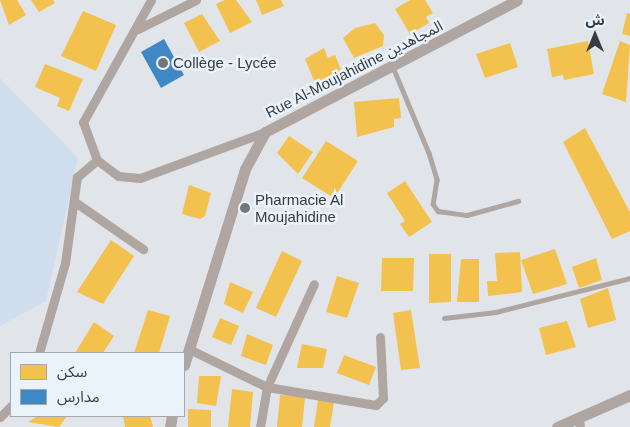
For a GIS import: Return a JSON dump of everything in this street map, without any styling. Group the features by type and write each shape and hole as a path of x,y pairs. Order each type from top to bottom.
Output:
{"street":[{"path":"151,0 138,29 83,122 97,160 118,176 140,178 265,132"},
{"path":"138,29 196,0"},
{"name":"Rue Al-Moujahidine المجاهدين","path":"185,362 245,169 265,132 393,67 517,0"},
{"path":"39,352 59,288 78,177 97,160"},
{"path":"75,202 143,249"},
{"path":"260,427 267,386 314,284"},
{"path":"189,349 267,386 380,404 384,380 380,337"},
{"path":"557,427 580,423 630,395"},
{"path":"0,417 10,407"}],"lane":[{"path":"393,67 437,180 432,197 438,211 466,215 518,202"},
{"path":"444,318 496,312 630,278"}],"shaded area":[{"path":"0,78 78,158 46,301 0,326"}],"building: سكن":[{"path":"0,0 17,0 26,15 9,25"},
{"path":"31,0 53,0 55,3 39,12"},
{"path":"225,0 236,0 252,22 230,33 216,4"},
{"path":"256,0 281,0 284,6 262,15"},
{"path":"410,0 425,0 433,13 426,17 429,23 410,34 395,9"},
{"path":"83,11 116,25 96,71 61,56"},
{"path":"627,13 630,14 630,36 622,34"},
{"path":"202,14 220,41 199,52 184,23"},
{"path":"375,23 384,35 383,46 354,58 343,38 355,28"},
{"path":"588,41 594,74 564,80 563,75 552,77 547,49"},
{"path":"620,41 630,45 626,102 602,94"},
{"path":"510,43 518,67 485,78 476,54"},
{"path":"324,48 328,58 335,55 342,72 315,83 305,59"},
{"path":"45,64 83,79 69,111 57,106 60,98 35,87"},
{"path":"399,98 401,118 394,119 394,127 357,137 354,102"},
{"path":"585,128 630,212 630,231 612,239 563,142"},
{"path":"289,136 313,152 298,174 277,153"},
{"path":"326,141 358,161 334,198 302,178"},
{"path":"405,181 432,222 409,237 400,224 405,221 387,193"},
{"path":"189,185 211,193 205,216 200,219 182,214"},
{"path":"111,240 134,256 103,304 77,292"},
{"path":"555,249 567,284 533,294 521,260"},
{"path":"282,251 302,261 276,317 256,308"},
{"path":"520,252 522,292 488,296 487,281 497,281 495,253"},
{"path":"429,254 451,254 451,302 429,303"},
{"path":"382,258 414,258 413,291 381,291"},
{"path":"596,258 602,280 579,288 572,267"},
{"path":"461,259 479,259 479,302 457,302"},
{"path":"337,276 359,283 347,318 326,312"},
{"path":"230,282 253,292 243,313 224,304"},
{"path":"608,288 616,320 588,328 580,299"},
{"path":"148,310 170,316 159,352 134,352"},
{"path":"411,310 420,368 401,370 393,313"},
{"path":"220,318 239,326 231,345 212,337"},
{"path":"567,321 576,347 546,355 539,328"},
{"path":"94,322 114,336 104,352 76,352"},
{"path":"247,334 273,345 266,365 241,356"},
{"path":"302,344 327,349 323,368 297,368"},
{"path":"344,355 376,367 369,385 337,373"},
{"path":"199,376 221,376 216,406 197,403"},
{"path":"232,389 253,392 250,427 228,427"},
{"path":"280,395 305,397 302,427 277,427"},
{"path":"318,400 334,402 330,427 314,427"},
{"path":"188,409 211,410 211,427 188,427"},
{"path":"36,417 66,417 59,427 28,422"},
{"path":"123,417 150,417 153,427 125,427"}],"building: مدارس":[{"name":"Collège - Lycée","path":"164,39 184,75 161,88 141,52"}],"place":[{"name":"Collège - Lycée","path":"163,63"},
{"name":"Pharmacie Al Moujahidine","path":"245,208"}]}
